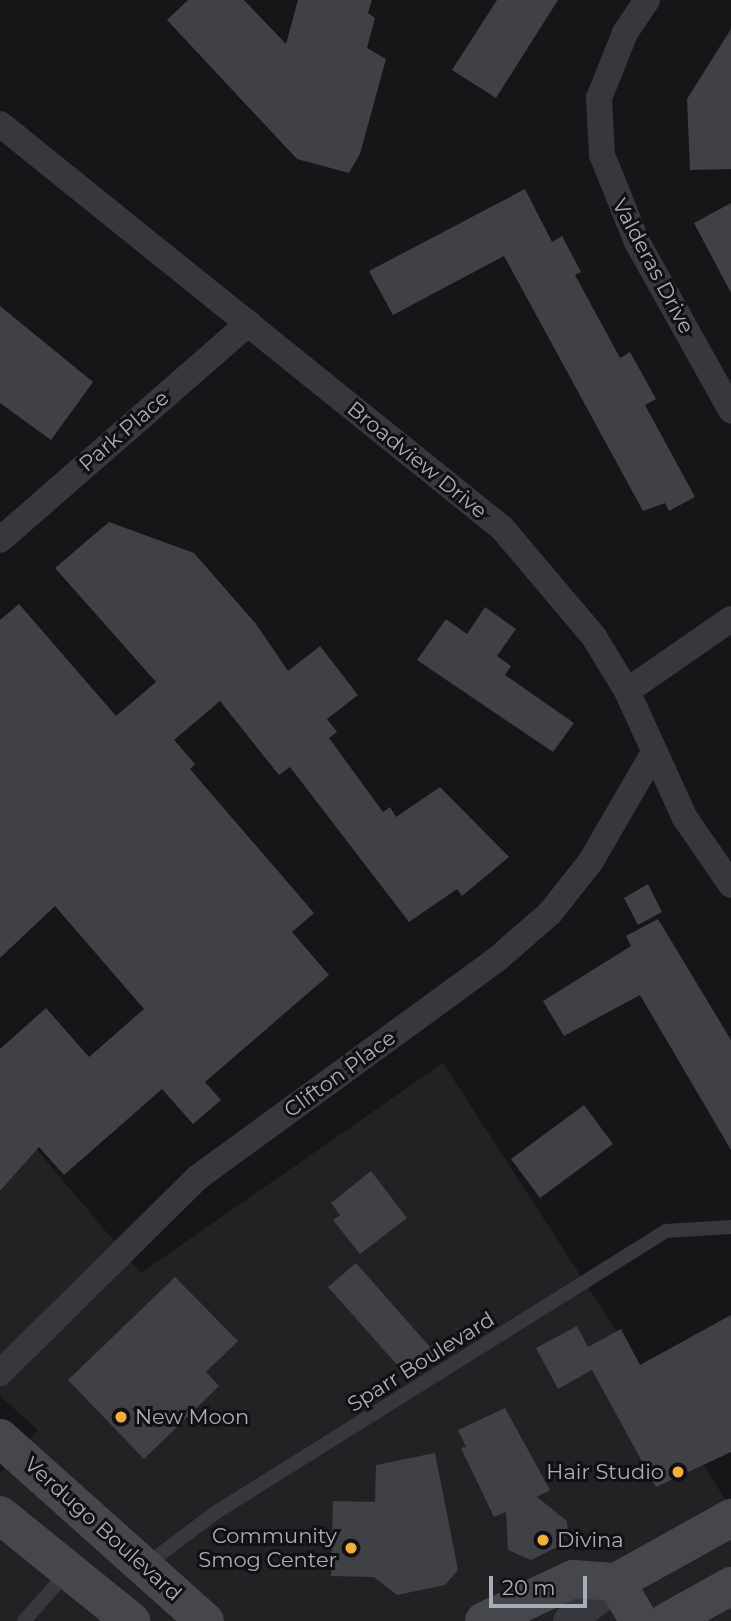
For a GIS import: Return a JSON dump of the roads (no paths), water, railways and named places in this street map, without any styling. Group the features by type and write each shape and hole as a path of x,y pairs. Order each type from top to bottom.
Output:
{"main road":[{"name":"Verdugo Boulevard","path":"0,1438 205,1621"},
{"path":"0,1515 131,1621"},
{"path":"484,1621 573,1579 616,1582 731,1518"},
{"path":"616,1582 639,1621"},
{"path":"668,1621 731,1586"}],"street":[{"name":"Valderas Drive","path":"647,0 625,33 599,98 602,155 621,210 731,410"},
{"name":"Broadview Drive","path":"0,124 502,528 557,588 627,691 653,754 685,818 731,885"},
{"name":"Park Place","path":"0,540 249,323"},
{"path":"627,691 731,619"},
{"name":"Clifton Place","path":"0,1373 197,1178 496,960 550,912 591,861 653,754"},
{"path":"569,1621 616,1582"}],"lane":[{"name":"Sparr Boulevard","path":"145,1566 215,1513 666,1231 731,1227"},
{"path":"24,1621 68,1571"}],"place":[{"name":"New Moon","path":"121,1417"},
{"name":"Hair Studio","path":"678,1472"},
{"name":"Divina","path":"543,1540"},
{"name":"Community Smog Center","path":"351,1548"}]}
